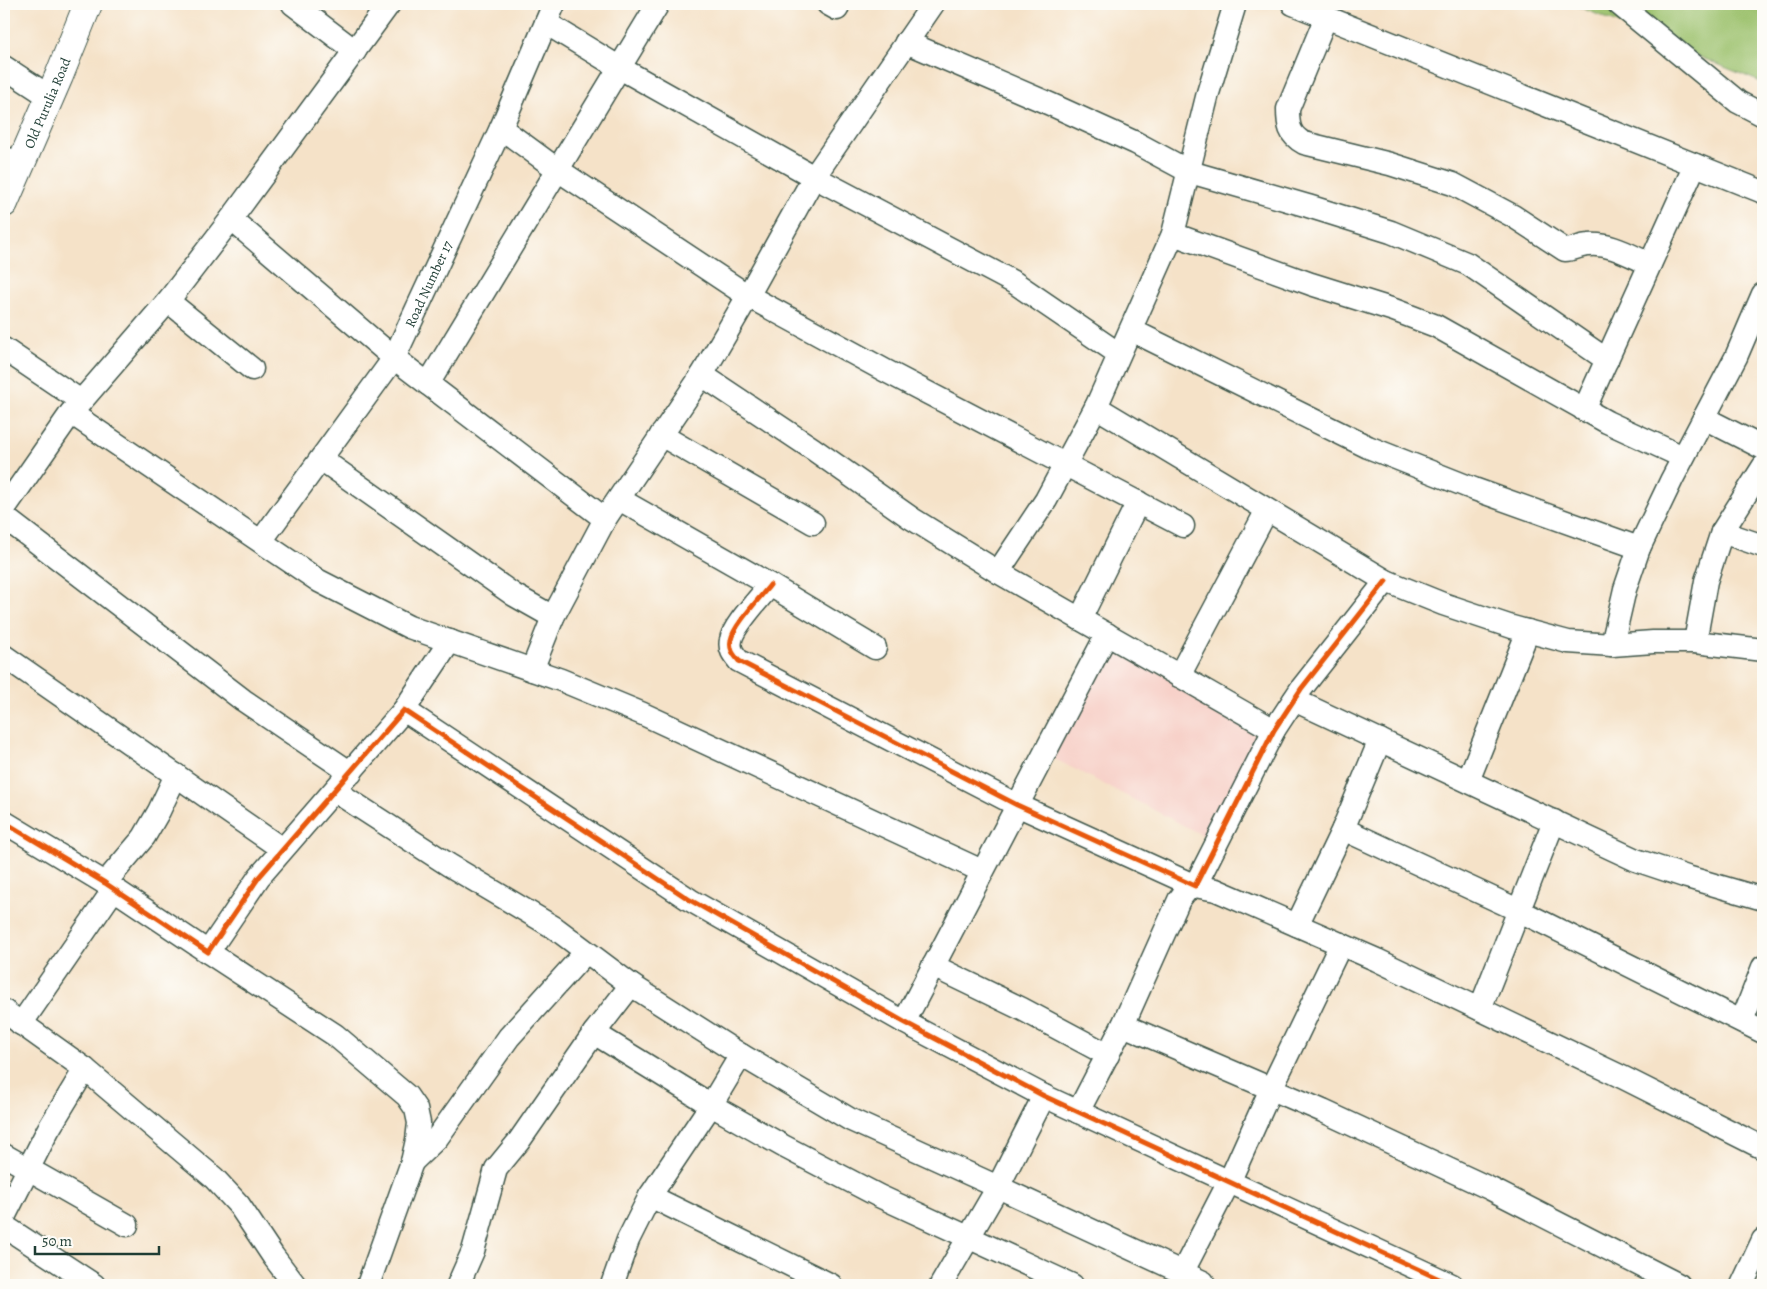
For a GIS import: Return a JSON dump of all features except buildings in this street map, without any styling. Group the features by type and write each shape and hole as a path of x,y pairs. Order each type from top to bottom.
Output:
{"main road":[{"name":"Old Purulia Road","path":"4,203 12,162 50,97 88,4"}],"street":[{"path":"293,4 355,51"},
{"path":"4,509 76,407 168,301 231,219 389,4"},
{"path":"428,384 658,4"},
{"path":"532,670 554,617 605,519 702,375 814,177 933,4"},
{"path":"998,572 1046,500 1096,407 1174,234 1208,93 1234,4"},
{"path":"1293,4 1763,192"},
{"path":"1619,4 1738,102 1763,115"},
{"path":"550,14 620,68 814,177 1015,283 1119,354"},
{"name":"Road Number 17","path":"261,541 394,358 501,128 550,14"},
{"path":"1326,17 1288,109 1290,132 1296,139 1304,144 1390,164 1453,184 1513,216 1565,250 1588,245 1609,246 1650,264"},
{"path":"906,42 1136,143 1190,172 1391,232 1468,264 1607,360"},
{"path":"4,67 50,97"},
{"path":"501,128 558,170 748,296 884,370 1183,526"},
{"path":"1584,410 1695,165"},
{"path":"231,219 394,358 605,519"},
{"path":"1174,234 1311,284 1394,310 1436,326 1584,410 1683,457"},
{"path":"1612,645 1625,589 1639,548 1683,457 1736,357 1763,294"},
{"path":"168,301 252,369"},
{"path":"1130,330 1368,446 1474,489 1639,548"},
{"path":"4,349 76,407 319,581 409,627 561,680 643,714 982,871"},
{"path":"702,375 813,449 911,518 998,572 1274,730"},
{"path":"1096,407 1386,581 1443,604 1568,642 1612,645 1653,642 1695,642 1763,650"},
{"path":"1704,418 1763,448"},
{"path":"661,435 813,522"},
{"path":"321,459 514,595 554,617"},
{"path":"1695,642 1706,581 1722,532 1763,467"},
{"path":"619,499 770,585 875,648"},
{"path":"1080,619 1138,502"},
{"path":"1179,676 1267,510"},
{"path":"4,517 243,700 351,773"},
{"path":"1722,532 1763,546"},
{"path":"1078,1112 1123,1025 1179,900 1186,891 1195,886 1274,730 1294,700 1386,581"},
{"path":"770,585 733,632 730,642 732,653 739,661 1017,805 1195,886 1216,890 1341,944 1624,1078 1763,1148"},
{"path":"1468,781 1528,631"},
{"path":"904,1022 1107,634"},
{"path":"208,952 260,876 404,710 450,641"},
{"path":"4,656 282,849"},
{"path":"1294,700 1636,860 1686,877 1759,896 1763,899"},
{"path":"404,710 690,900 904,1022 1044,1096 1452,1285"},
{"path":"1297,925 1343,829 1380,740"},
{"path":"176,776 159,812 144,837 13,1018 85,1069 214,1178 239,1205 295,1285"},
{"path":"335,791 449,865 555,928 631,985 741,1055 852,1120 1205,1284"},
{"path":"1480,1009 1554,821"},
{"path":"4,822 109,886 335,1035 407,1096 416,1109 419,1123 412,1162 368,1285"},
{"path":"1343,829 1518,910 1763,1032"},
{"path":"1182,1272 1230,1180 1271,1089 1341,944"},
{"path":"412,1162 438,1138 510,1037 586,952"},
{"path":"933,966 1022,1009 1108,1055"},
{"path":"1742,1022 1763,967"},
{"path":"458,1285 473,1251 496,1169 519,1141 594,1033 631,985"},
{"path":"1123,1025 1323,1111 1491,1189 1679,1285"},
{"path":"594,1033 711,1105 878,1196 1072,1285"},
{"path":"612,1285 628,1240 650,1196 711,1105 741,1055"},
{"path":"85,1069 48,1130 29,1169 7,1232 94,1285"},
{"path":"941,1285 998,1187 1044,1096"},
{"path":"4,1154 127,1225"},
{"path":"650,1196 831,1285"},
{"path":"1742,1285 1763,1240"}],"shaded area":[{"path":"1110,646 1265,728 1210,839 1053,758"}],"green space":[{"path":"1572,4 1763,4 1763,83"}],"cycle path":[{"path":"770,585 733,634 731,649 739,661 1017,805 1195,886 1274,730 1301,689 1386,581"},
{"path":"4,822 105,883 208,952 259,877 404,710 690,900 904,1022 1044,1096 1452,1285"}]}
